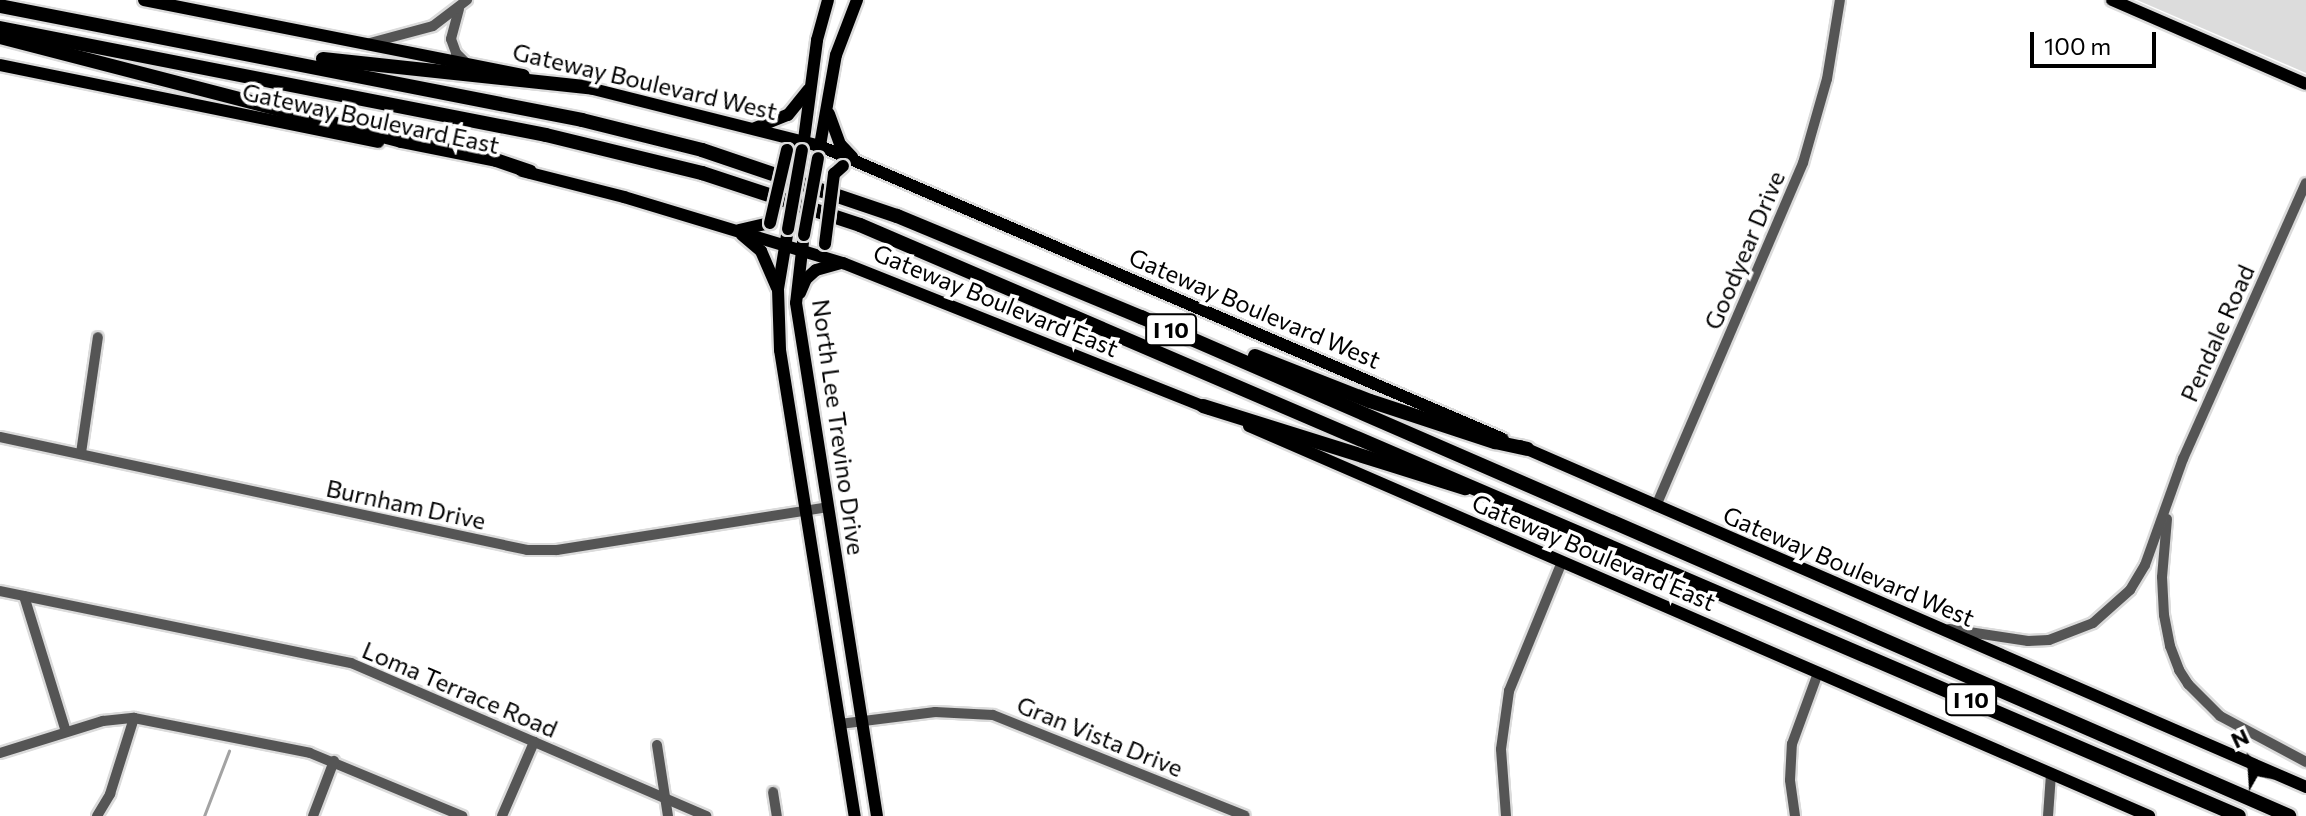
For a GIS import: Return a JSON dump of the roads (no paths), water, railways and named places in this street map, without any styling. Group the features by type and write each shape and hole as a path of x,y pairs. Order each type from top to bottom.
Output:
{"highway":[{"name":"I 10","path":"0,6 582,120 702,150 897,216 1141,317 2289,816"},
{"name":"I 10","path":"0,28 546,135 741,185 895,239 2239,816"},
{"path":"147,34 191,34 309,57 430,73 593,88"},
{"path":"0,36 401,141 496,160 530,172"},
{"path":"1141,317 1213,340 1370,401 1495,442 1527,449"},
{"path":"1203,406 1306,436 1418,476 1493,494"}],"main road":[{"name":"Gateway Boulevard West","path":"144,0 593,88 774,133 819,152 857,161 2306,787"},
{"name":"North Lee Trevino Drive","path":"828,0 819,31 778,289 780,350 855,816"},
{"name":"North Lee Trevino Drive","path":"857,0 842,36 829,91 804,235 796,303 877,816"},
{"path":"2112,0 2306,84"},
{"name":"Gateway Boulevard East","path":"0,65 530,172 843,263 1203,406 2149,816"},
{"path":"755,128 788,115 811,86"},
{"path":"796,303 812,273 843,263 825,244 834,174 843,166 857,161 840,144 831,126 829,91"},
{"path":"736,231 770,223 787,150 774,133"},
{"path":"736,231 761,251 778,289"}],"street":[{"path":"368,43 433,26 467,0"},
{"name":"Goodyear Drive","path":"1656,506 1803,163 1827,79 1840,0"},
{"path":"459,9 451,39 456,53 466,63"},
{"name":"Pendale Road","path":"1936,627 2028,641 2049,640 2081,629 2109,612 2130,590 2145,565 2207,403 2306,183"},
{"path":"81,453 98,337"},
{"name":"Burnham Drive","path":"0,437 527,550 557,550 828,507"},
{"name":"Pendale Road","path":"2169,501 2162,577 2164,615 2179,670 2188,684 2220,716 2306,762"},
{"path":"1506,816 1501,749 1509,691 1562,562"},
{"name":"Loma Terrace Road","path":"0,591 351,663 706,816"},
{"path":"24,596 66,732"},
{"path":"1795,816 1790,780 1792,744 1818,673"},
{"name":"Gran Vista Drive","path":"840,724 935,712 993,715 1245,816"},
{"path":"0,753 114,718 134,718 310,753 462,816"},
{"path":"97,816 119,768 134,718"},
{"path":"502,816 534,742"},
{"path":"657,745 668,816"},
{"path":"313,816 334,761"},
{"path":"2048,816 2051,774"},
{"path":"773,792 777,816"}],"waterway":[{"path":"204,816 229,751"}]}
